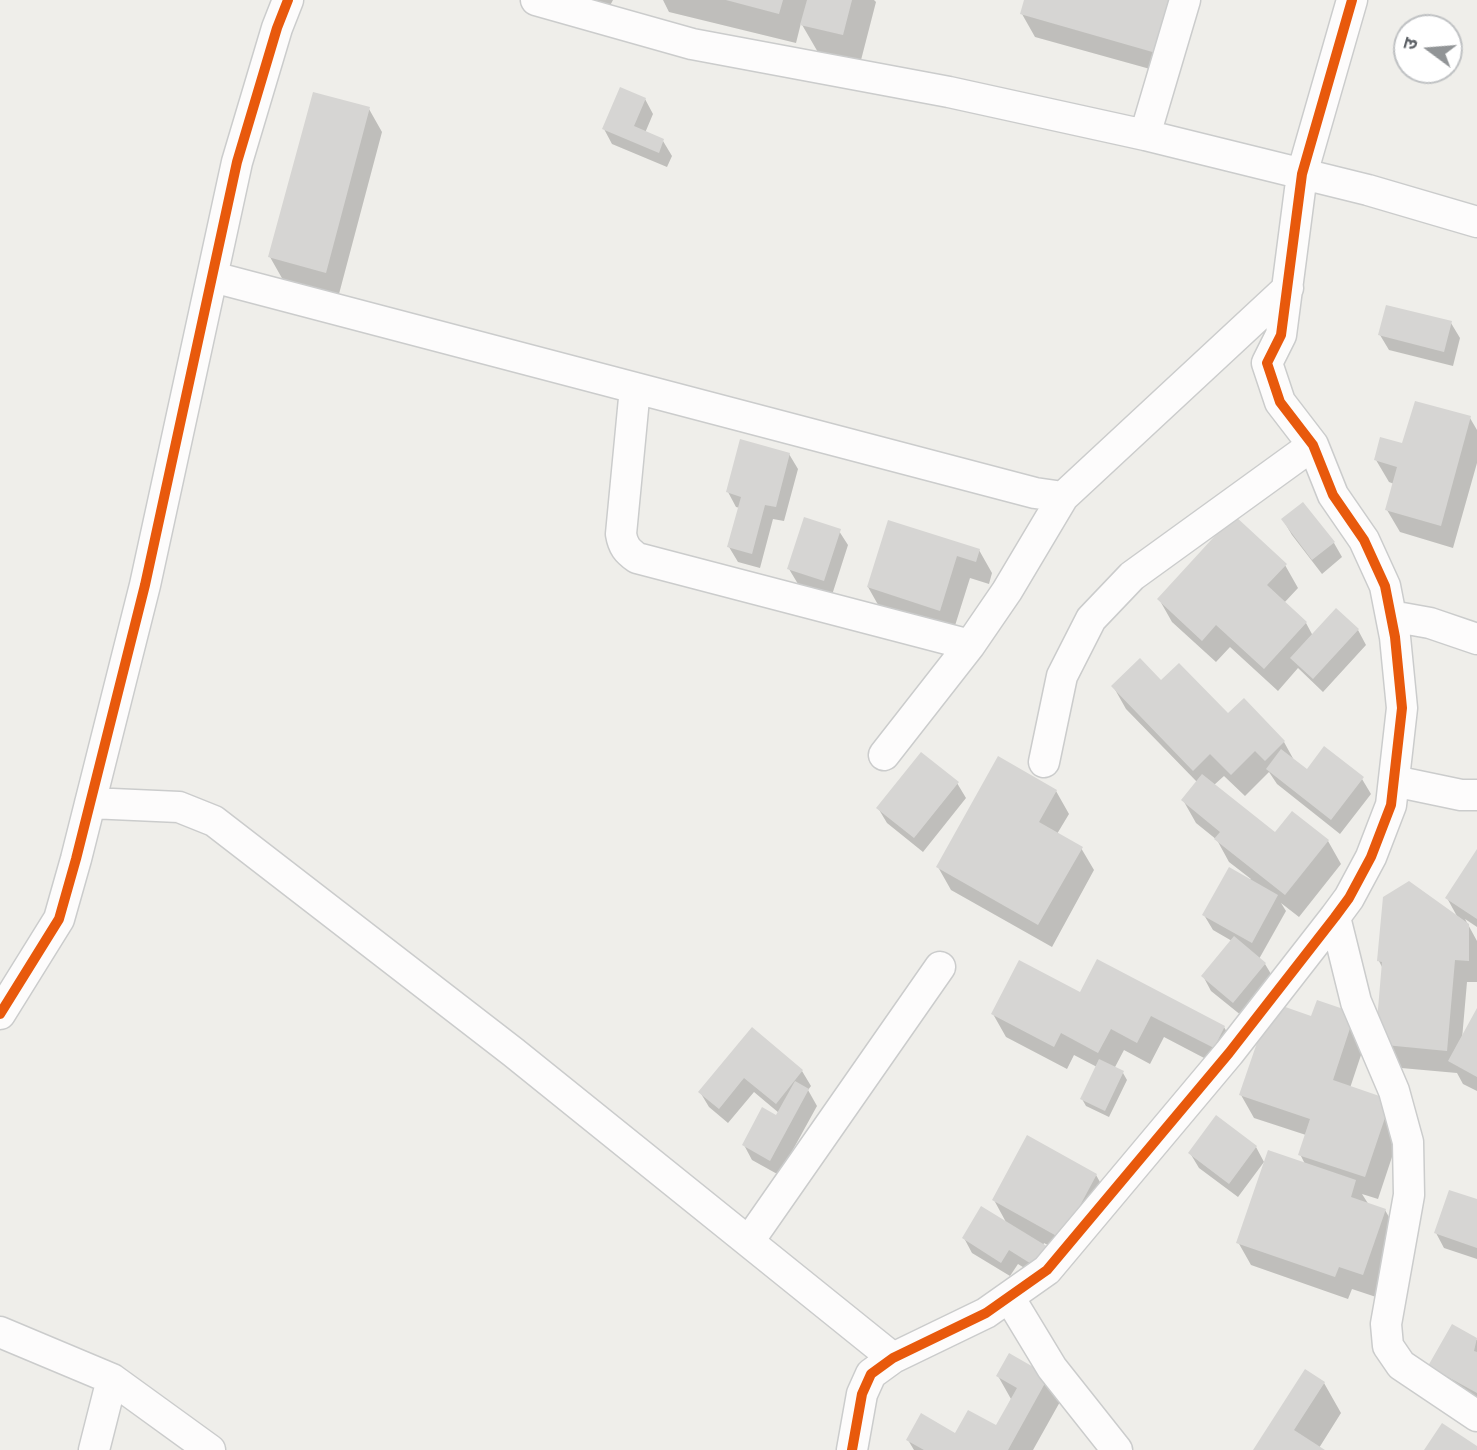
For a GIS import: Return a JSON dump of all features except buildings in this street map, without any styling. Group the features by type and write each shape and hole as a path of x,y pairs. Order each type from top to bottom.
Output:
{"street":[{"path":"0,1014 59,919 145,586 237,162 288,0"},
{"path":"536,0 692,44 949,92 1145,135 1368,190 1477,222"},
{"path":"1145,135 1185,0"},
{"path":"852,1450 862,1394 871,1374 893,1358 986,1313 1047,1270 1082,1230 1229,1053 1349,898 1371,857 1391,805 1402,708 1395,637 1385,586 1369,551 1333,495 1313,445 1280,402 1267,363 1281,335 1302,174 1352,0"},
{"path":"213,277 1035,493 1063,497"},
{"path":"884,755 970,645 1014,580 1063,497 1288,288"},
{"path":"635,388 621,534 623,545 628,552 638,558 970,645"},
{"path":"1044,762 1062,676 1091,619 1132,576 1313,445"},
{"path":"1391,616 1430,623 1477,639"},
{"path":"1394,781 1461,795 1477,795"},
{"path":"90,803 179,807 215,821 513,1052 893,1358"},
{"path":"1335,917 1356,1002 1394,1091 1408,1142 1409,1195 1386,1324 1388,1346 1401,1365 1477,1416"},
{"path":"748,1241 940,967"},
{"path":"1009,1297 1052,1368 1117,1450"},
{"path":"0,1332 112,1379 210,1450"},
{"path":"94,1450 112,1379"}],"cycle path":[{"path":"0,1014 59,919 145,585 237,162 288,0"},
{"path":"852,1450 862,1394 871,1374 893,1358 986,1313 1047,1270 1229,1053 1349,898 1371,857 1391,805 1402,708 1395,637 1385,586 1364,540 1333,495 1313,445 1280,402 1267,363 1281,335 1302,174 1352,0"}]}
